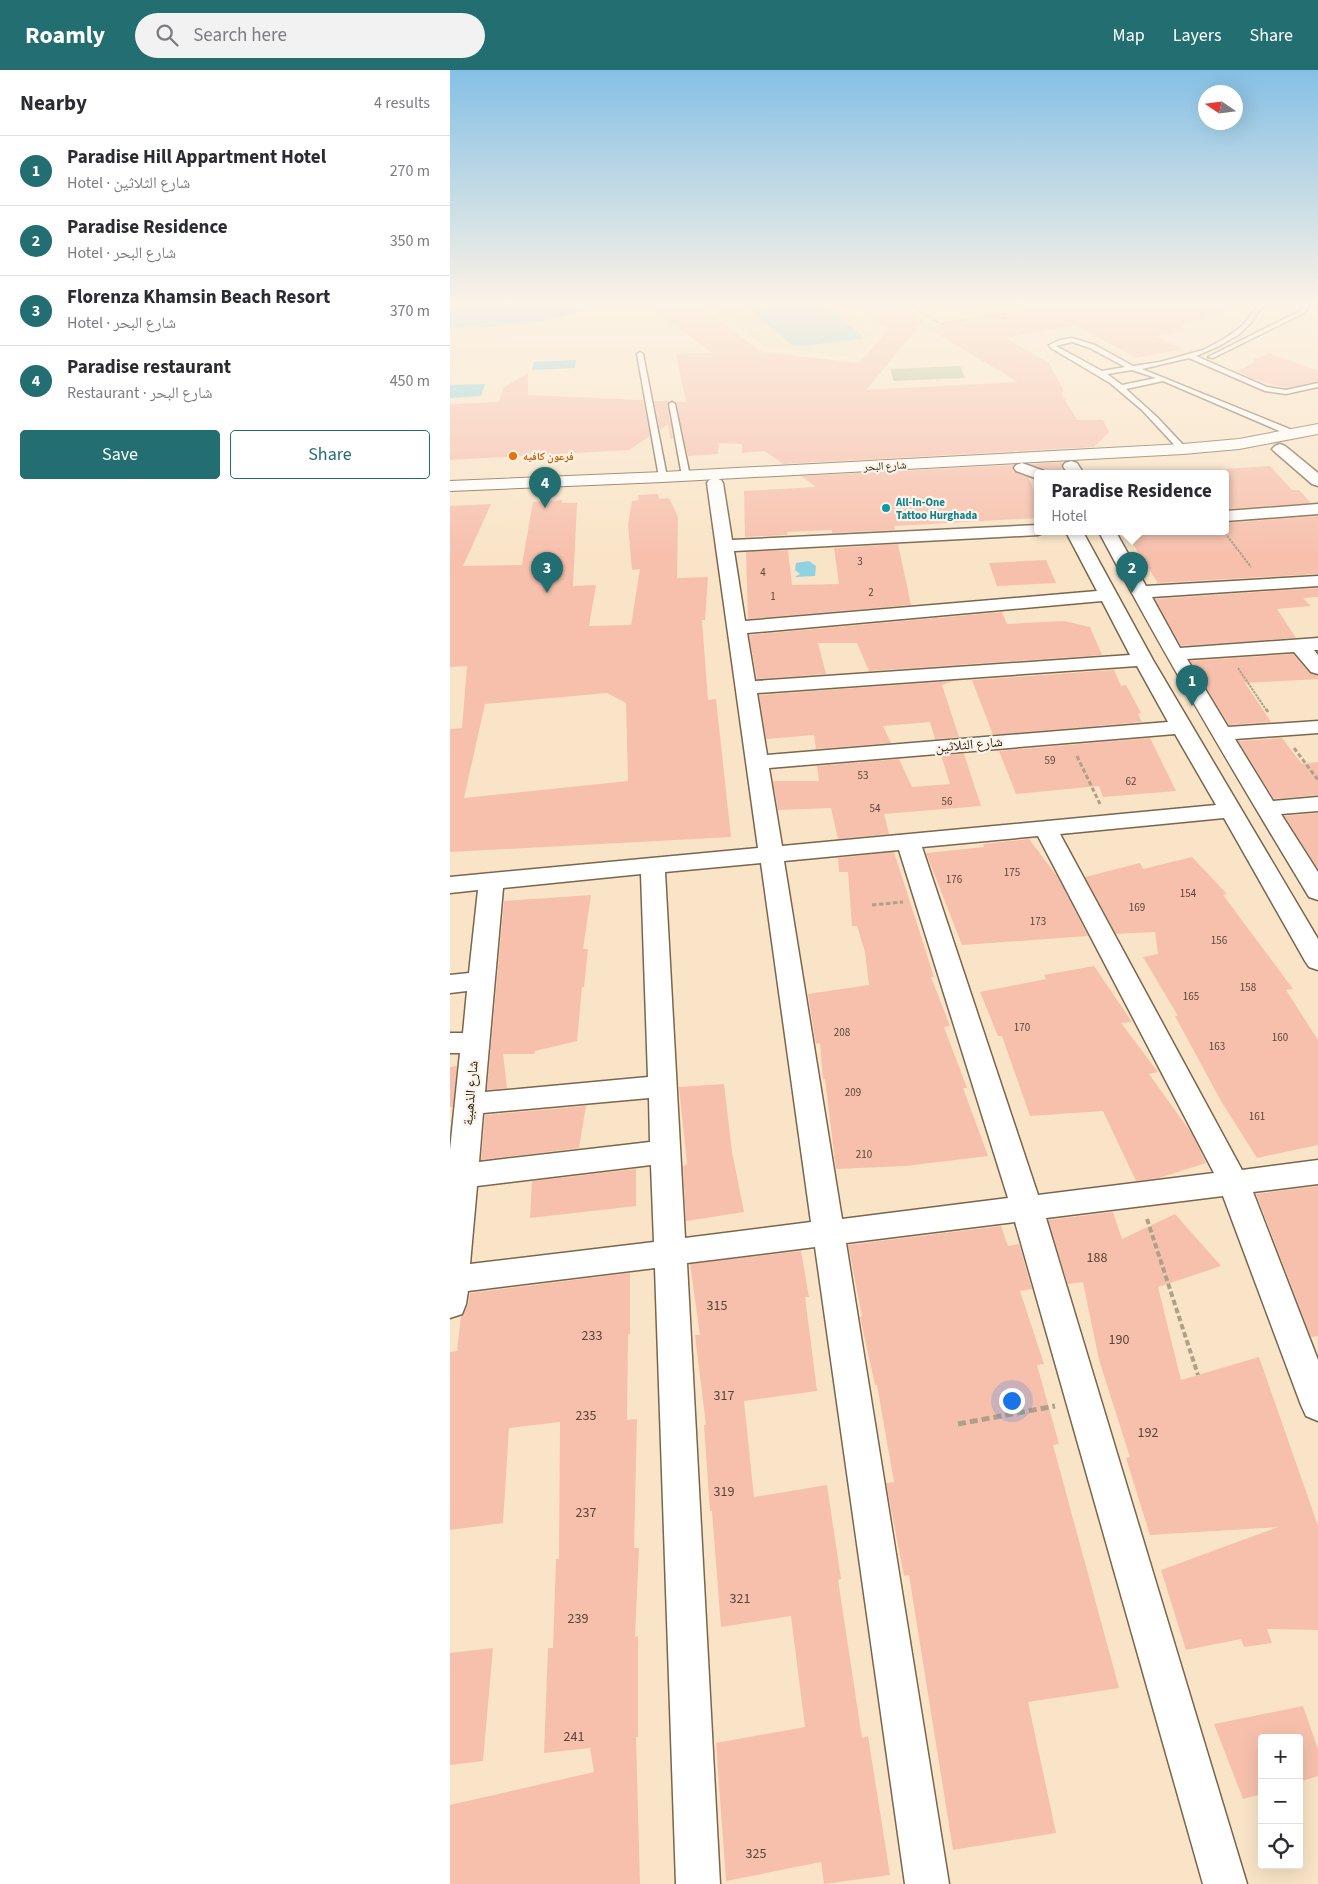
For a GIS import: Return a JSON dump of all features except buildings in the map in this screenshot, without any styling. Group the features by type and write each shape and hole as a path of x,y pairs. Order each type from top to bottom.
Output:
{"main road":[{"name":"شارع البحر","path":"453,493 663,477 1184,449 1223,446 1318,430"},
{"name":"شارع البحر","path":"453,493 1022,468 1073,470 1280,449 1318,442"}],"street":[{"path":"1280,449 1318,481"},
{"path":"1022,468 1034,472"},
{"path":"714,483 927,1884"},
{"path":"1229,516 1318,509"},
{"path":"724,546 1034,530"},
{"path":"1077,535 1142,660 1318,960"},
{"path":"1110,535 1174,654 1318,892"},
{"path":"1140,592 1318,581"},
{"path":"736,628 1109,596"},
{"path":"1126,628 1158,626"},
{"path":"1174,654 1309,644 1318,668"},
{"path":"746,688 1142,660"},
{"name":"شارع الثلاثين","path":"757,762 1181,727"},
{"path":"1221,734 1318,727"},
{"path":"1266,808 1318,804"},
{"path":"450,885 1229,811"},
{"path":"1045,828 1234,1183 1318,1405"},
{"path":"908,842 1027,1208 1225,1884"},
{"path":"1250,847 1289,845"},
{"path":"653,866 698,1884"},
{"name":"شارع الذهبية","path":"451,1288 456,1176 470,1104 462,1043 481,981 491,881"},
{"path":"450,984 481,981"},
{"path":"470,1104 663,1086"},
{"path":"456,1176 666,1152"},
{"path":"451,1288 670,1252 1318,1172"}],"lane":[{"path":"646,387 663,477"},
{"path":"1119,388 1125,387"},
{"path":"1180,387 1294,434"},
{"path":"1260,387 1286,392 1310,387"},
{"path":"1119,388 1156,419 1184,449"},
{"path":"672,404 686,476"}],"path":[{"path":"1226,535 1264,584"},
{"path":"1235,650 1232,659 1280,730 1318,780"},
{"path":"1067,736 1110,822"},
{"path":"872,905 926,899"},
{"path":"1139,1194 1198,1375"},
{"path":"958,1424 1084,1402"}],"water":[{"path":"450,387 484,387 481,396 450,398"},
{"path":"809,561 816,566 815,576 795,577 800,574 795,570 796,563"}],"place":[{"name":"فرعون كافيه","path":"513,456"},
{"name":"Paradise restaurant","path":"545,508"},
{"name":"All-In-One Tattoo Hurghada","path":"886,508"},
{"name":"Florenza Khamsin Beach Resort","path":"547,593"},
{"name":"Paradise Residence","path":"1132,593"},
{"name":"Paradise Hill Appartment Hotel","path":"1192,706"}]}
